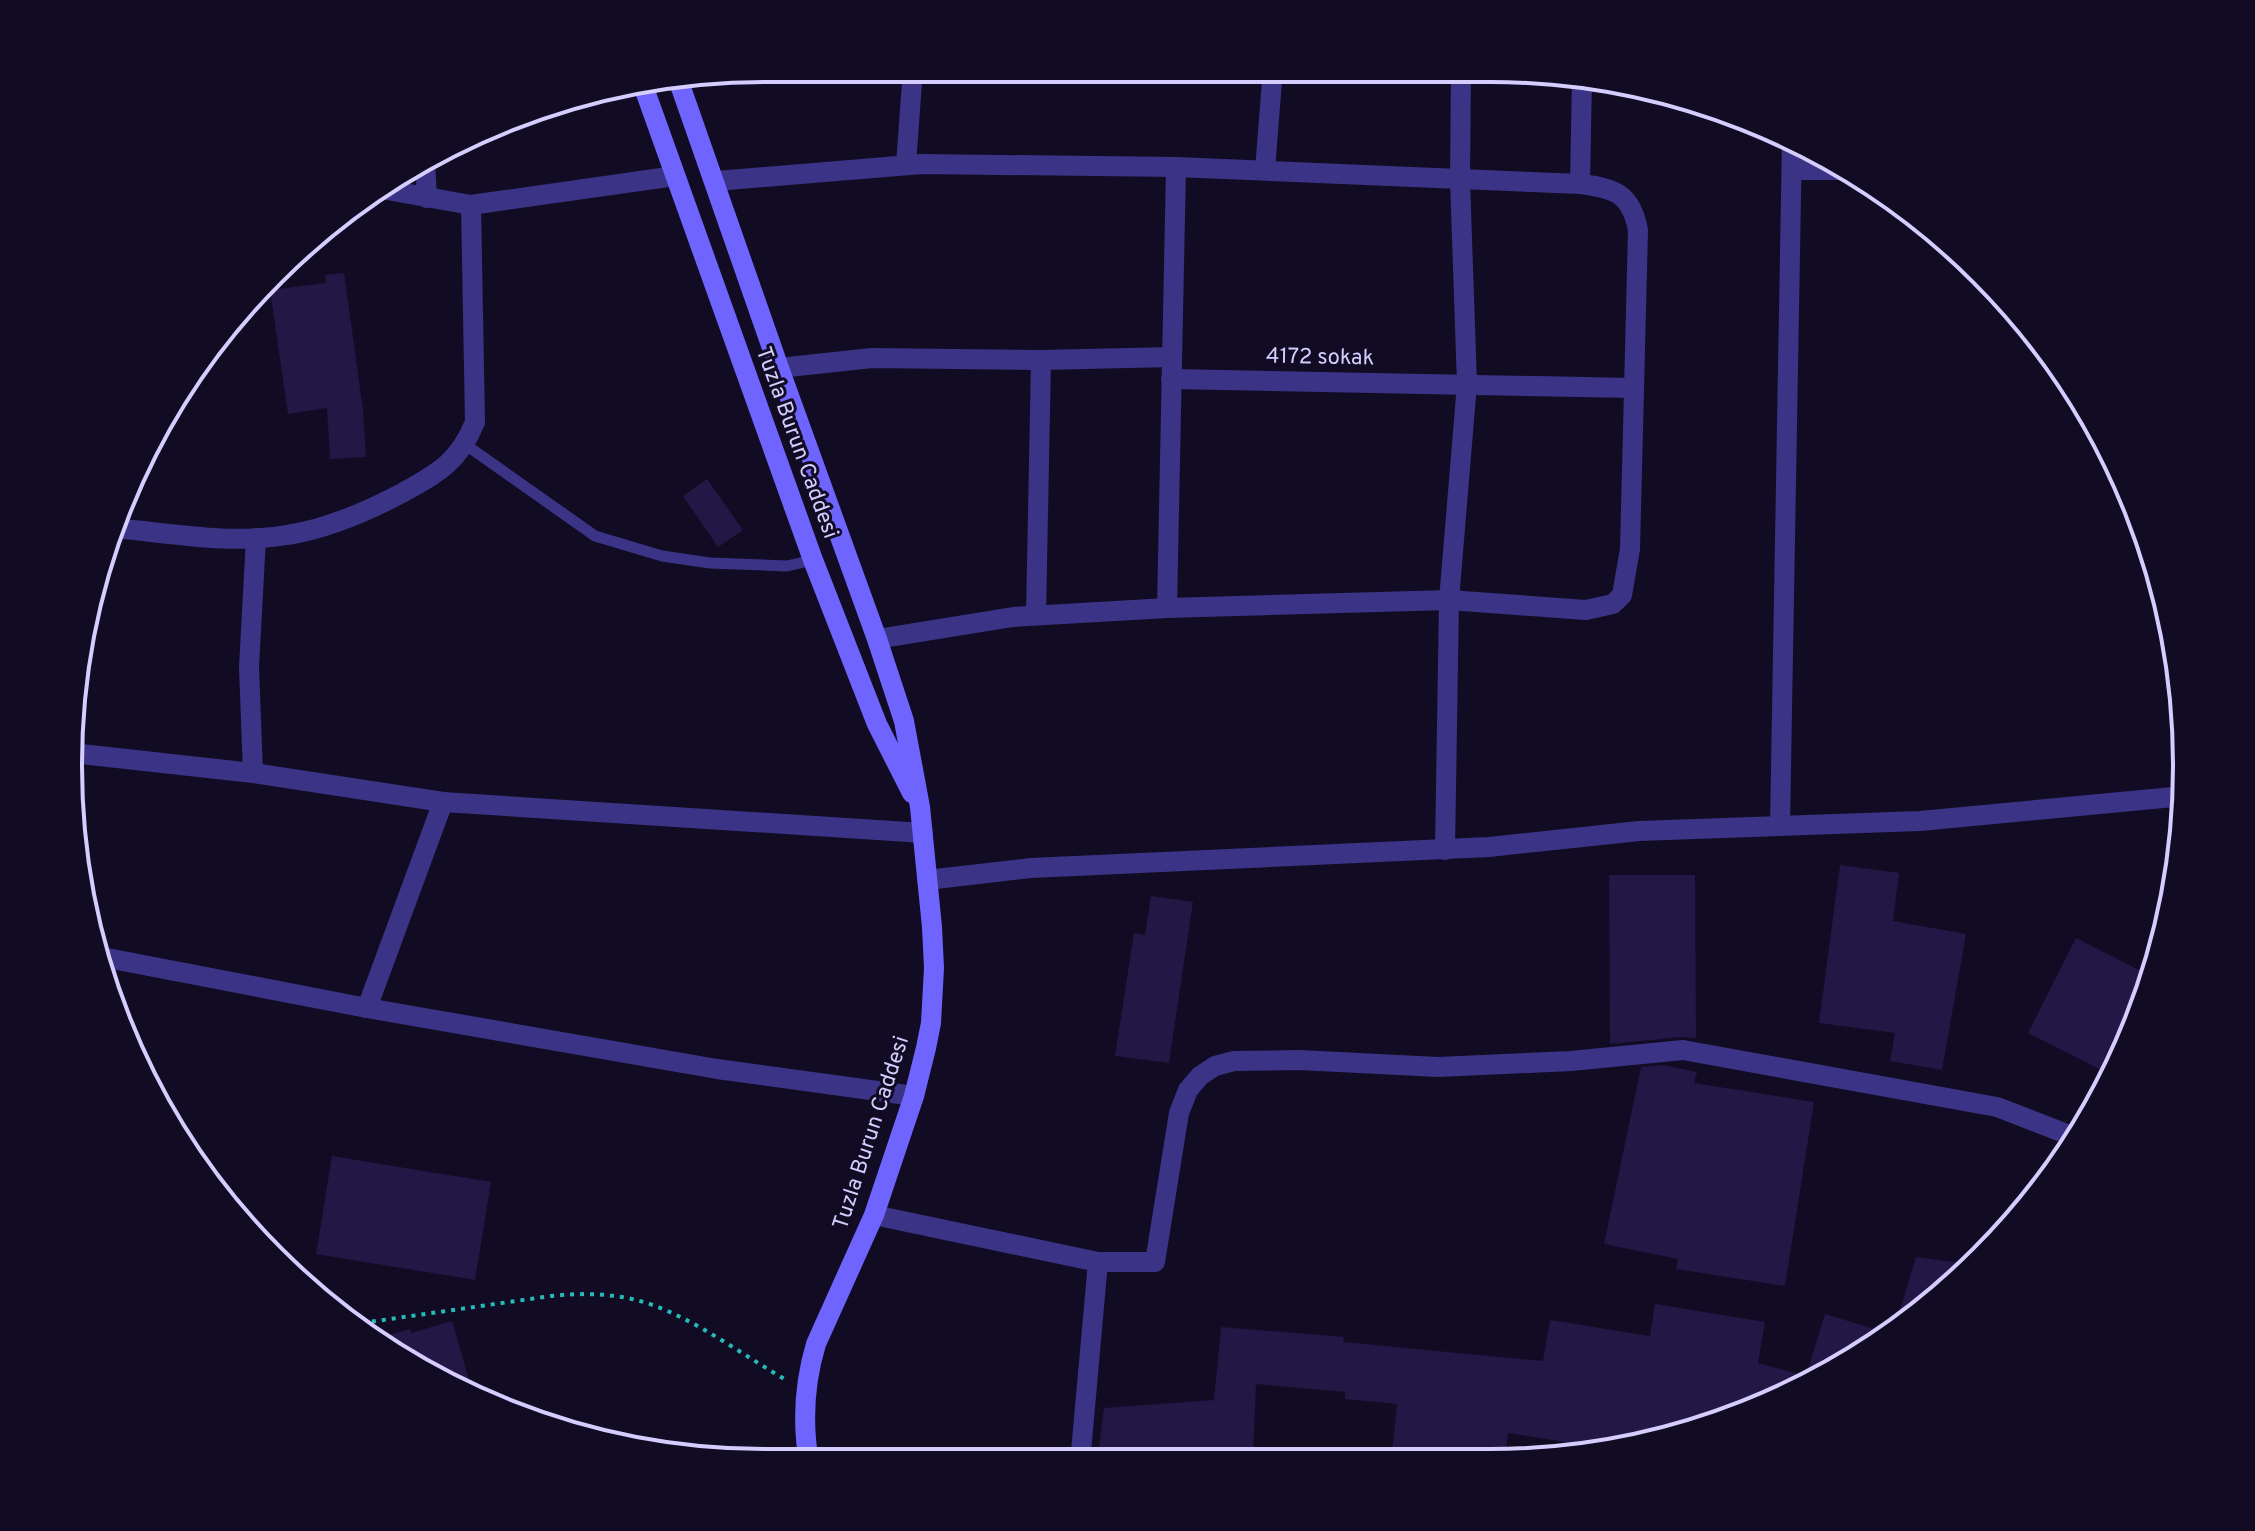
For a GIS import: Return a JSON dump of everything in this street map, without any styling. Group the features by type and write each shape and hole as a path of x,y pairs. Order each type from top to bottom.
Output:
{"main road":[{"name":"Tuzla Burun Caddesi","path":"681,87 904,721 920,807 932,927 932,1003 926,1048 914,1096 874,1215 816,1344 805,1391 807,1449"},
{"name":"Tuzla Burun Caddesi","path":"646,93 813,560 877,724 920,807"}],"street":[{"path":"906,165 912,82"},
{"path":"1265,170 1272,82"},
{"path":"1445,850 1449,600 1467,384 1460,180 1461,82"},
{"path":"1580,184 1582,88"},
{"path":"1780,826 1792,152"},
{"path":"716,181 906,165 1265,170 1608,187 1620,195 1635,215 1638,230 1630,549 1622,595 1613,604 1586,610 1449,600 1167,608 1036,615 877,639"},
{"path":"1167,608 1176,167"},
{"path":"1792,170 1824,170"},
{"path":"426,173 427,198"},
{"path":"395,192 471,205 675,176"},
{"path":"125,529 256,538 313,530 383,503 449,464 466,445 475,422 471,205"},
{"path":"779,368 872,358 1041,360 1172,357"},
{"path":"1036,615 1041,360"},
{"name":"4172 sokak","path":"1171,379 1633,388"},
{"path":"253,773 249,667 256,538"},
{"path":"82,754 253,773 443,802 923,833"},
{"path":"927,880 1031,868 1445,850 1639,831 1920,821 2172,797"},
{"path":"367,1008 443,802"},
{"path":"110,959 367,1008 717,1069 914,1096"},
{"path":"874,1215 1098,1262 1155,1262 1179,1113 1188,1090 1200,1076 1215,1066 1234,1061 1299,1060 1438,1067 1571,1061 1683,1050 1997,1107 2065,1133"},
{"path":"1081,1449 1098,1262"}],"lane":[{"path":"466,445 595,536 662,556 710,563 787,566 813,560"}],"path":[{"path":"369,1322 551,1296 608,1294 672,1312 805,1391"}],"building":[{"path":"344,273 363,410 366,457 330,459 327,408 288,414 271,294 275,289 326,283 325,275"},
{"path":"707,479 743,530 718,547 683,496"},
{"path":"1840,865 1899,873 1893,921 1966,934 1942,1070 1890,1061 1895,1033 1819,1023"},
{"path":"1609,875 1695,875 1696,1038 1610,1044"},
{"path":"1151,896 1193,902 1169,1063 1115,1056 1134,933 1145,935"},
{"path":"2076,938 2141,971 2102,1070 2028,1033"},
{"path":"1663,1065 1697,1072 1694,1083 1814,1102 1785,1286 1676,1269 1678,1259 1604,1244 1641,1067"},
{"path":"332,1156 491,1182 475,1280 316,1254"},
{"path":"1916,1257 1958,1263 1906,1308 1899,1313"},
{"path":"1655,1304 1765,1322 1758,1363 1800,1374 1751,1397 1666,1426 1575,1443 1508,1433 1506,1449 1490,1449 1392,1449 1397,1404 1345,1399 1345,1392 1256,1384 1253,1449 1099,1449 1104,1408 1214,1400 1221,1327 1344,1337 1343,1342 1543,1361 1550,1320 1650,1336"},
{"path":"1825,1314 1876,1329 1808,1370"},
{"path":"452,1321 470,1382 388,1335 410,1329 411,1333"}]}
